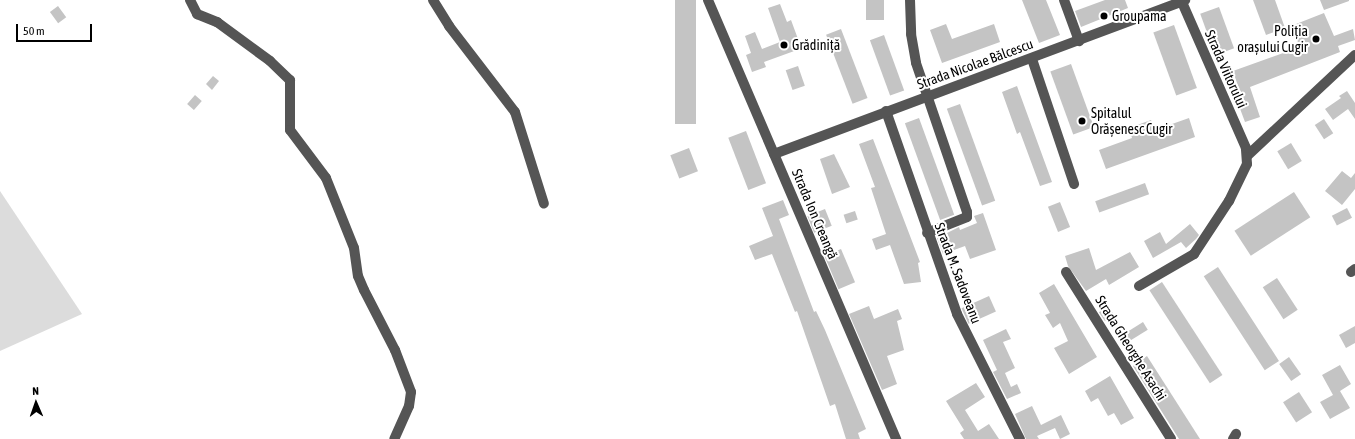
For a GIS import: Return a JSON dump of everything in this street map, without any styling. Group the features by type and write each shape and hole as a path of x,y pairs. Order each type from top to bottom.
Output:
{"street":[{"path":"190,0 197,14 216,22 270,61 290,80 290,130 326,178 354,248 361,283 396,350 411,392 409,406 394,439"},
{"path":"433,0 449,26 515,112 544,204"},
{"name":"Strada Ion Creangă","path":"708,0 896,439"},
{"path":"910,0 913,48 927,96 967,212 967,217 927,233"},
{"path":"1064,0 1078,41"},
{"name":"Strada Nicolae Bălcescu","path":"774,154 886,111 1032,59 1183,0"},
{"name":"Strada Viitorului","path":"1183,0 1246,152"},
{"path":"1139,286 1194,254 1208,236 1242,177 1246,152 1355,55"},
{"path":"1032,59 1074,184"},
{"name":"Strada M. Sadoveanu","path":"886,111 927,233 957,314 1020,439"},
{"name":"Strada Gheorghe Asachi","path":"1066,272 1171,439"}],"shaded area":[{"path":"0,191 82,314 0,351"}],"building":[{"path":"675,0 696,0 696,124 675,124"},
{"path":"866,0 884,0 884,20 866,20"},
{"path":"1022,0 1046,0 1060,35 1039,43"},
{"path":"1105,0 1125,0 1128,8 1081,27 1075,11"},
{"path":"1253,0 1275,0 1285,28 1266,35"},
{"path":"1320,0 1349,0 1349,1 1324,10"},
{"name":"Grădiniță","path":"780,4 787,22 791,20 798,39 794,41 797,50 764,62 766,67 752,72 746,55 751,53 745,36 755,32 762,49 780,42 768,8"},
{"path":"58,6 66,17 58,23 50,12"},
{"path":"1219,7 1234,48 1215,55 1200,14"},
{"path":"1324,13 1334,36 1353,29 1355,40 1338,46 1340,52 1250,87 1260,117 1245,122 1239,106 1244,104 1233,71 1300,47 1291,26"},
{"path":"946,24 952,39 994,24 1000,42 942,63 930,30"},
{"path":"1174,25 1197,88 1176,95 1153,33"},
{"path":"841,29 868,98 853,104 826,35"},
{"path":"884,35 904,90 890,96 870,40"},
{"path":"1071,64 1094,127 1073,134 1050,72"},
{"path":"798,66 805,86 793,90 786,70"},
{"path":"213,76 219,81 212,90 206,84"},
{"path":"1017,86 1052,182 1040,186 1020,132 1017,134 1002,92"},
{"path":"1347,91 1355,103 1355,119 1348,109 1333,120 1325,109 1341,98 1339,96"},
{"path":"195,95 202,101 194,110 187,104"},
{"path":"960,104 995,201 982,206 947,109"},
{"path":"919,118 954,215 940,220 905,123"},
{"path":"1189,118 1195,137 1106,169 1099,150 1132,138 1129,128 1151,120 1155,130"},
{"path":"1324,119 1333,133 1324,139 1315,125"},
{"path":"746,131 766,183 748,190 728,138"},
{"path":"873,139 920,262 918,263 921,282 904,284 890,245 876,250 872,239 886,234 871,188 875,187 859,144"},
{"path":"1291,143 1302,161 1288,169 1277,151"},
{"path":"689,148 698,171 679,179 670,155"},
{"path":"834,154 850,187 832,194 820,159"},
{"path":"1342,171 1351,178 1355,173 1355,189 1342,205 1325,191"},
{"path":"1145,183 1149,194 1099,212 1095,201"},
{"path":"1294,192 1310,217 1251,256 1234,231"},
{"path":"783,200 789,215 779,219 814,312 816,311 825,330 866,429 858,433 860,439 846,439 835,404 830,406 797,311 795,312 772,254 755,260 749,246 773,236 762,208"},
{"path":"1060,202 1070,227 1058,232 1048,207"},
{"path":"1347,208 1352,218 1337,226 1332,216"},
{"path":"825,209 832,226 814,233 807,216"},
{"path":"855,211 858,220 846,223 844,215"},
{"path":"983,213 996,250 970,259 965,246 943,254 937,238 959,227 960,230 977,223 974,216"},
{"path":"1190,224 1199,235 1196,239 1186,248 1181,242 1153,258 1144,241 1160,232 1166,244"},
{"path":"1089,248 1096,270 1130,252 1139,267 1109,285 1106,279 1086,291 1068,266 1065,256"},
{"path":"841,249 855,282 838,289 824,256"},
{"path":"1218,267 1279,361 1265,370 1204,276"},
{"path":"1277,278 1298,310 1283,319 1263,287"},
{"path":"1162,282 1222,375 1210,383 1149,290"},
{"path":"1054,284 1097,357 1069,374 1054,348 1068,341 1060,323 1053,328 1045,315 1050,313 1039,293"},
{"path":"989,296 996,312 969,324 962,308"},
{"path":"869,306 874,319 898,309 902,319 897,321 904,350 887,356 897,384 882,390 849,314"},
{"path":"1108,306 1114,315 1105,321 1099,312"},
{"path":"1143,322 1148,330 1122,346 1118,338"},
{"path":"1355,326 1355,343 1346,348 1339,335"},
{"path":"1006,329 1011,339 1003,342 1015,368 1005,373 1011,387 1017,384 1021,393 1007,399 993,372 997,370 983,340"},
{"path":"1147,356 1200,439 1179,439 1133,366"},
{"path":"1289,357 1301,374 1291,381 1279,364"},
{"path":"1340,365 1351,384 1340,391 1350,408 1330,419 1320,402 1333,395 1322,375"},
{"path":"1110,376 1134,418 1121,425 1114,413 1108,416 1098,398 1091,402 1085,391"},
{"path":"976,383 985,397 965,410 978,431 989,424 999,439 964,439 960,433 964,430 946,401"},
{"path":"1299,392 1312,412 1296,422 1283,402"},
{"path":"1032,406 1041,425 1061,415 1070,434 1060,439 1055,428 1037,436 1039,439 1026,439 1015,414"}],"place":[{"name":"Groupama","path":"1104,16"},
{"name":"Poliția orașului Cugir","path":"1316,39"},
{"name":"Grădiniță","path":"784,45"},
{"name":"Spitalul Orășenesc Cugir","path":"1082,121"}]}
